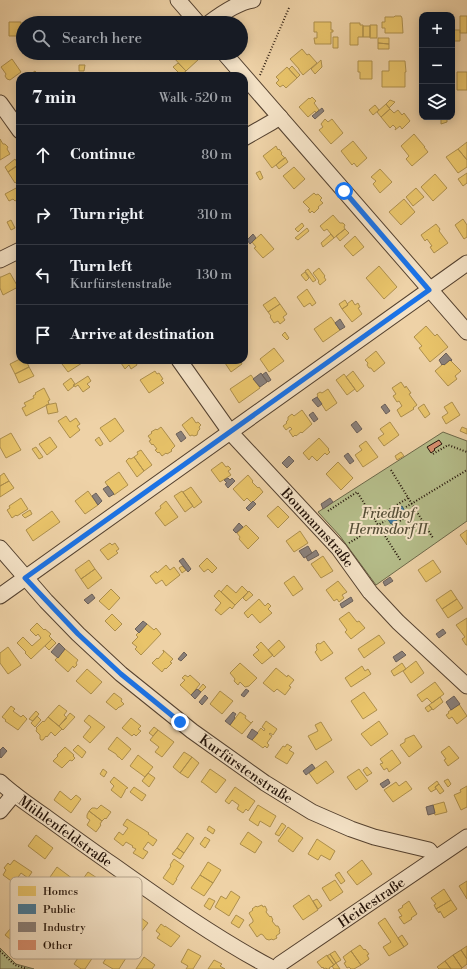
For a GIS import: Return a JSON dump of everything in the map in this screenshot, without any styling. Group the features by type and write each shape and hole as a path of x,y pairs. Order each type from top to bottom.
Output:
{"street":[{"path":"178,0 192,16"},
{"path":"214,16 222,6 253,0"},
{"path":"230,60 241,72"},
{"path":"248,80 467,332"},
{"path":"0,102 16,125"},
{"path":"248,136 280,117"},
{"path":"0,260 16,252"},
{"path":"0,596 467,262"},
{"name":"Boumannstraße","path":"182,364 230,432 339,550 370,592 398,622 467,686"},
{"name":"Kurfürstenstraße","path":"0,548 25,578 78,634 121,674 192,731 265,783 312,812 351,830 429,850 435,858"},
{"name":"Mühlenfeldstraße","path":"0,782 89,849 130,877"},
{"path":"0,811 14,794"},
{"name":"Heidestraße","path":"277,969 280,964 467,837"},
{"name":"Mühlenfeldstraße","path":"142,885 248,956 274,969"}],"path":[{"path":"258,78 289,8"},
{"path":"433,454 448,445 467,452"},
{"path":"391,470 433,538"},
{"path":"406,507 467,470"},
{"path":"328,511 357,492 401,561"},
{"path":"374,519 408,498"},
{"path":"382,532 416,511"},
{"path":"345,546 385,521"},
{"path":"0,951 15,965 27,969"}],"green space":[{"name":"Friedhof Hermsdorf II","path":"443,432 467,441 467,521 376,585 340,536 318,512"},
{"path":"0,948 16,964 34,969 0,969"}],"building: Homes":[{"path":"401,16 402,18 403,33 385,33 385,28 382,28 382,22 385,22 385,17"},
{"path":"460,16 467,16 467,33 460,33"},
{"path":"9,22 16,22 16,36 9,36"},
{"path":"314,22 331,22 331,30 333,30 333,32 331,32 331,44 315,44 314,38 317,38 317,32 314,32"},
{"path":"350,23 360,23 360,25 363,25 363,37 358,37 358,45 350,45"},
{"path":"370,25 377,25 377,38 370,38"},
{"path":"363,26 370,26 370,37 363,37"},
{"path":"455,30 460,30 460,41 455,41"},
{"path":"333,37 338,37 338,48 333,48"},
{"path":"378,38 389,38 389,44 378,43"},
{"path":"378,43 389,44 389,49 378,49"},
{"path":"302,49 317,63 303,75 290,59"},
{"path":"12,59 21,72 16,72 16,76 10,80 7,79 5,76 6,74 1,67"},
{"path":"176,60 198,60 186,71"},
{"path":"321,60 322,67 315,74 311,69"},
{"path":"358,61 372,61 372,79 360,79 360,72 358,72"},
{"path":"389,61 405,61 405,87 382,87 382,71 389,71"},
{"path":"178,63 186,71 178,72 173,67"},
{"path":"79,65 85,65 84,71 79,71"},
{"path":"292,66 300,75 297,78 289,69"},
{"path":"287,67 297,78 286,88 283,85 280,87 276,83 279,80 276,77"},
{"path":"457,72 467,72 467,90 457,90"},
{"path":"312,97 316,101 314,103 319,110 316,113 315,111 308,117 299,107"},
{"path":"390,100 395,102 389,108 386,104"},
{"path":"386,104 390,109 381,117 377,112"},
{"path":"375,105 379,110 373,115 369,110"},
{"path":"390,109 394,113 398,110 402,115 404,113 410,121 402,129 400,126 395,130 396,128 393,125 390,128 381,117"},
{"path":"325,119 328,122 332,119 343,133 331,144 319,130 323,127 321,124"},
{"path":"441,120 447,120 447,122 441,124"},
{"path":"414,134 428,152 412,166 406,159 409,156 401,146"},
{"path":"0,139 3,144 8,147 7,149 10,154 0,160"},
{"path":"353,141 367,158 357,167 354,163 352,165 341,151"},
{"path":"467,142 467,160 458,149"},
{"path":"276,146 285,158 272,168 263,156"},
{"path":"458,149 467,160 467,167 458,173 446,157"},
{"path":"285,157 288,162 279,169 276,165"},
{"path":"15,159 16,167 8,172 5,167"},
{"path":"16,166 15,183 8,172"},
{"path":"294,167 305,179 294,189 283,176"},
{"path":"380,169 392,182 380,193 373,184 376,181 371,177"},
{"path":"260,171 263,178 260,180 256,173"},
{"path":"467,173 467,183 463,186 458,179"},
{"path":"435,174 447,188 433,201 421,187"},
{"path":"16,188 16,200 13,199 9,201 5,194"},
{"path":"416,188 424,197 413,206 406,197"},
{"path":"314,193 316,195 318,194 322,198 320,200 323,203 314,213 312,211 310,213 308,210 310,209 303,202"},
{"path":"404,199 415,212 401,225 389,212"},
{"path":"333,215 340,223 345,225 345,229 334,238 327,229 324,231 320,226"},
{"path":"463,219 467,225 467,237 464,239 455,225"},
{"path":"11,220 15,228 11,230 7,222"},
{"path":"302,223 304,226 298,232 295,229"},
{"path":"436,224 440,229 439,231 448,243 434,253 430,247 432,246 427,239 425,241 421,235"},
{"path":"307,228 309,231 298,240 295,238"},
{"path":"345,229 349,233 340,241 336,236"},
{"path":"261,234 274,249 263,258 254,248 256,247 252,242"},
{"path":"331,234 334,238 323,247 321,243"},
{"path":"355,236 364,247 353,256 344,246"},
{"path":"379,266 397,287 384,299 366,278"},
{"path":"319,268 326,280 320,285 313,273"},
{"path":"308,269 316,280 313,282 305,271"},
{"path":"305,272 309,278 306,281 301,275"},
{"path":"10,273 16,284 16,288 3,295 0,288 1,277"},
{"path":"307,289 316,303 312,306 310,303 304,307 297,297"},
{"path":"275,297 280,304 268,312 263,305"},
{"path":"345,300 348,305 342,309 339,304"},
{"path":"352,300 355,305 358,303 360,307 358,308 362,314 352,322 342,309"},
{"path":"280,304 287,314 283,317 285,320 280,324 278,321 274,323 268,312"},
{"path":"331,317 340,330 323,342 314,329"},
{"path":"426,326 435,336 437,334 448,347 430,362 419,348 422,346 414,337"},
{"path":"285,332 289,338 287,340 282,335"},
{"path":"274,348 284,361 269,372 260,359"},
{"path":"376,351 385,363 374,372 371,368 369,368 367,365 368,363 365,360"},
{"path":"450,360 461,371 455,376 457,379 448,386 435,371"},
{"path":"16,361 16,364 28,364 29,367 15,374 10,364"},
{"path":"62,364 80,364 68,372"},
{"path":"122,364 137,365 131,369 129,365 125,369"},
{"path":"226,364 242,364 231,372"},
{"path":"29,367 34,376 19,383 15,374"},
{"path":"155,371 157,374 159,373 163,379 161,380 164,383 149,393 140,380"},
{"path":"353,371 364,386 357,392 346,377"},
{"path":"344,374 355,389 347,395 336,380"},
{"path":"251,375 260,388 239,403 230,389"},
{"path":"88,376 91,381 87,384 90,387 83,392 78,385 75,387 74,385"},
{"path":"71,378 75,384 68,391 63,384"},
{"path":"401,382 411,393 409,394 417,405 413,408 414,409 401,417 397,410 402,406 393,396 396,394 392,388"},
{"path":"44,388 50,400 48,401 49,404 26,416 22,408 26,406 24,403 34,398 33,396 36,394 35,393"},
{"path":"328,389 337,403 326,411 317,397 317,394"},
{"path":"452,402 460,415 446,424 442,417 448,413 444,407"},
{"path":"56,403 58,412 48,414 46,405"},
{"path":"424,404 430,414 425,418 418,408"},
{"path":"302,410 312,424 302,433 301,432 293,437 289,431 292,429 290,427 286,430 283,426 287,423 288,417 292,414 294,416"},
{"path":"66,416 70,422 76,418 80,424 77,426 80,430 70,438 58,421"},
{"path":"192,417 196,423 198,422 201,425 197,435 190,436 182,425"},
{"path":"115,418 124,431 110,442 100,428"},
{"path":"390,422 399,435 384,446 378,438 384,434 380,429"},
{"path":"161,427 175,446 171,450 172,451 162,456 155,450 157,449 149,441 151,440 148,436 152,433 151,432"},
{"path":"462,427 467,429 467,434 460,431"},
{"path":"11,433 21,450 6,458 0,447 0,439"},
{"path":"50,437 57,447 47,455 39,444"},
{"path":"99,437 103,444 100,446 95,440"},
{"path":"319,438 330,452 327,455 325,453 317,461 312,456 309,460 303,453"},
{"path":"366,441 378,457 363,467 355,455 362,450 359,446"},
{"path":"36,447 43,457 39,459 32,449"},
{"path":"141,450 152,465 144,471 134,457 138,454 137,452"},
{"path":"401,452 404,456 397,460 395,456"},
{"path":"134,457 144,471 137,477 126,461 129,458 131,459"},
{"path":"222,462 226,467 228,466 231,469 228,471 231,475 220,482 211,470"},
{"path":"338,462 353,478 341,490 326,474"},
{"path":"119,472 128,485 114,495 105,482"},
{"path":"4,473 9,481 0,486 0,476"},
{"path":"248,475 253,481 252,482 263,492 252,503 247,498 244,501 233,489"},
{"path":"9,481 14,488 0,497 0,486"},
{"path":"191,487 202,502 194,508 183,492"},
{"path":"88,491 98,505 85,514 75,501"},
{"path":"182,491 193,506 185,512 174,496"},
{"path":"21,498 28,509 12,518 7,510 10,508 9,506"},
{"path":"166,501 178,517 165,526 155,513"},
{"path":"278,506 289,517 278,528 267,516"},
{"path":"30,510 32,514 25,518 22,515"},
{"path":"52,511 60,522 33,541 26,530"},
{"path":"246,525 259,538 248,549 239,539 240,537 237,533"},
{"path":"467,530 467,545 460,535"},
{"path":"300,531 308,543 294,552 286,541"},
{"path":"110,543 112,545 115,543 119,549 116,551 118,553 108,560 100,550"},
{"path":"323,556 333,571 321,578 311,564"},
{"path":"207,558 217,568 212,573 208,569 204,572 199,566"},
{"path":"89,560 95,569 81,579 75,570"},
{"path":"433,560 441,572 426,582 418,570"},
{"path":"166,565 170,570 174,567 180,575 166,586 162,580 156,584 150,576 156,571 157,573"},
{"path":"182,566 186,570 182,573 179,568"},
{"path":"95,569 102,578 88,589 81,579"},
{"path":"294,576 303,589 293,596 284,583"},
{"path":"338,581 347,592 342,595 344,598 339,602 337,599 334,601 326,590"},
{"path":"227,585 236,593 242,586 248,592 235,605 221,592"},
{"path":"111,589 120,598 109,610 99,601"},
{"path":"219,590 235,605 232,609 230,607 221,615 215,610 221,603 214,596"},
{"path":"451,590 457,599 442,609 436,600"},
{"path":"249,591 253,595 246,601 243,598"},
{"path":"259,599 265,606 268,603 271,606 268,609 272,613 260,623 252,614 248,618 244,613"},
{"path":"457,599 463,608 448,618 442,609"},
{"path":"349,612 357,622 359,621 365,628 351,639 345,632 347,630 339,619"},
{"path":"112,614 122,624 115,631 105,621"},
{"path":"467,618 466,645 462,639 465,637 456,625"},
{"path":"37,623 51,634 49,636 52,639 31,659 17,643 23,637 32,646 41,638 38,634 36,636 30,630"},
{"path":"147,624 154,630 156,628 161,634 141,655 135,649 137,647 132,643 138,637 136,635"},
{"path":"379,635 385,643 364,658 358,649"},
{"path":"52,639 56,643 49,650 45,646"},
{"path":"279,640 285,647 274,657 268,650"},
{"path":"324,641 333,653 321,661 315,652 317,650 316,645"},
{"path":"261,642 273,655 262,664 253,655 259,650 256,647"},
{"path":"8,647 21,665 8,674 0,663 0,653"},
{"path":"65,649 78,660 76,663 77,665 74,668 73,666 68,672 55,660"},
{"path":"163,650 173,659 170,662 172,663 162,672 152,663 164,652"},
{"path":"416,661 424,673 411,683 403,671"},
{"path":"240,663 257,678 249,686 245,687 240,682 238,685 230,673"},
{"path":"402,663 406,669 394,676 391,671"},
{"path":"362,666 365,671 368,669 371,674 351,687 345,678"},
{"path":"276,668 287,677 288,675 294,680 289,686 291,687 285,695 277,689 274,692 263,683"},
{"path":"87,669 102,682 91,694 76,681"},
{"path":"185,675 188,677 190,675 200,684 191,695 180,685 185,680 182,678"},
{"path":"435,682 444,694 432,703 427,698 422,702 417,695"},
{"path":"203,684 206,687 201,692 198,690"},
{"path":"220,691 233,701 222,714 210,704"},
{"path":"364,692 377,710 363,719 351,701"},
{"path":"114,693 122,699 121,701 124,704 116,710 106,702"},
{"path":"440,697 443,702 433,710 429,705"},
{"path":"459,704 467,716 457,724 452,717 449,719 446,715"},
{"path":"59,705 67,711 64,715 67,718 59,726 48,717"},
{"path":"429,705 432,709 428,712 425,708"},
{"path":"11,706 15,709 13,711 21,717 23,715 27,719 18,730 5,721 6,720 2,717"},
{"path":"36,711 39,714 33,721 29,719"},
{"path":"240,712 246,716 245,718 251,723 253,721 242,734 230,725"},
{"path":"70,713 75,717 63,730 59,726"},
{"path":"89,715 105,727 90,743 83,737 91,727 84,721"},
{"path":"37,716 41,720 35,727 31,723"},
{"path":"48,717 62,729 55,736 51,732 47,737 46,736 43,740 41,740 36,728"},
{"path":"131,718 141,726 138,729 141,731 136,736 134,734 132,736 122,728"},
{"path":"266,721 277,729 273,735 270,733 269,734 272,736 267,743 269,745 267,748 265,746 263,748 252,740 261,728 264,731 265,729 262,727"},
{"path":"379,721 388,734 371,746 361,734"},
{"path":"321,722 332,740 316,750 308,736 318,731 315,725"},
{"path":"154,727 158,730 153,736 149,733"},
{"path":"158,730 174,742 162,757 155,752 159,747 150,740"},
{"path":"414,735 422,747 409,757 400,745 405,742 405,739"},
{"path":"117,737 131,749 122,760 108,749"},
{"path":"287,744 292,747 289,750 294,753 287,764 275,757 283,746 285,747"},
{"path":"78,745 86,752 82,758 73,750"},
{"path":"449,746 459,758 448,766 444,760 446,759 441,752"},
{"path":"65,747 74,755 73,756 75,758 72,761 70,760 62,768 53,761"},
{"path":"392,750 401,763 389,772 387,768 384,770 380,764 383,763 380,759"},
{"path":"184,752 192,757 180,773 173,767"},
{"path":"138,755 153,767 145,777 130,766"},
{"path":"192,757 199,763 188,778 180,773"},
{"path":"326,761 334,772 317,784 309,773"},
{"path":"367,767 372,773 367,776 363,770"},
{"path":"103,769 107,772 104,777 100,774"},
{"path":"210,769 226,780 216,793 201,782"},
{"path":"359,769 368,781 356,790 347,777"},
{"path":"148,773 155,778 149,787 142,781"},
{"path":"114,777 128,788 125,790 121,798 111,790 114,786 110,782"},
{"path":"448,779 451,784 448,787 444,781"},
{"path":"406,781 412,789 393,802 384,790 396,782 399,786"},
{"path":"437,781 439,784 435,787 436,789 431,792 428,788"},
{"path":"439,784 444,791 440,794 435,787"},
{"path":"467,786 467,807 461,810 454,795 461,792 460,790"},
{"path":"134,787 146,795 142,801 130,792"},
{"path":"235,787 255,801 248,811 246,809 243,813 237,809 239,805 232,800 229,804 225,801"},
{"path":"60,791 71,800 76,795 81,799 71,813 54,800"},
{"path":"444,802 447,812 435,815 433,805"},
{"path":"101,805 111,812 106,819 105,818 102,821 89,811 92,808 97,809"},
{"path":"258,805 276,816 270,827 260,821 258,826 249,820"},
{"path":"89,811 102,821 96,832 87,825 90,820 87,818"},
{"path":"127,819 157,840 153,846 148,842 143,849 148,852 143,859 133,853 136,849 132,847 133,846 126,842 123,846 114,839 119,832 123,835 128,828 123,825"},
{"path":"282,823 286,826 279,836 275,834"},
{"path":"209,826 215,830 213,834 207,830"},
{"path":"288,827 303,838 293,852 278,841"},
{"path":"248,832 262,842 255,853 240,844"},
{"path":"187,833 194,838 184,853 177,848"},
{"path":"36,835 53,848 45,859 28,846"},
{"path":"205,837 210,840 205,848 200,844"},
{"path":"317,839 335,851 330,860 321,855 318,860 308,854"},
{"path":"177,848 184,853 180,859 172,854"},
{"path":"174,859 184,866 173,885 163,878"},
{"path":"14,860 32,872 29,877 21,873 18,877 10,877 10,880 3,875 6,870 4,868 8,863 10,865"},
{"path":"362,860 372,874 357,885 347,872"},
{"path":"208,862 221,870 213,883 200,875"},
{"path":"57,867 70,877 50,877"},
{"path":"88,872 96,877 84,877"},
{"path":"339,872 345,881 341,884 335,875"},
{"path":"200,875 213,883 204,896 191,888"},
{"path":"335,880 343,892 330,901 322,888"},
{"path":"467,881 467,899 459,886"},
{"path":"444,889 451,900 436,909 434,905 436,904 431,898"},
{"path":"231,891 240,897 229,916 215,907 221,896 226,899"},
{"path":"309,895 318,910 303,920 293,906"},
{"path":"209,898 215,901 210,910 204,906"},
{"path":"317,899 322,906 318,909 313,901"},
{"path":"451,900 457,909 444,918 440,911 439,913 436,909"},
{"path":"409,901 417,914 404,924 399,917 402,916 398,910"},
{"path":"262,905 263,907 265,906 267,910 266,912 270,917 271,916 272,921 280,930 280,933 276,936 277,938 273,940 266,939 261,934 257,937 249,925 253,922 253,920 249,913 256,906"},
{"path":"236,915 244,920 239,928 231,923"},
{"path":"385,918 404,947 389,956 383,947 391,942 378,923"},
{"path":"142,919 148,923 142,931"},
{"path":"161,924 180,936 171,947 157,938 160,934 156,931"},
{"path":"10,929 10,939 5,935"},
{"path":"402,935 408,944 404,947 398,938"},
{"path":"360,945 369,954 367,955 369,959 361,965 351,951"},
{"path":"467,946 467,959 461,950"},
{"path":"188,949 201,956 193,969 186,969 188,966 181,962"},
{"path":"461,950 467,959 467,964 462,968 453,955"},
{"path":"335,951 341,960 336,963 330,954"},
{"path":"351,951 361,965 354,969 349,967 347,968 343,957"},
{"path":"330,954 336,963 334,965 327,956"},
{"path":"327,955 334,965 329,968 330,969 324,969 317,962"},
{"path":"453,955 462,968 461,969 451,969 445,961"},
{"path":"144,957 155,965 152,969 136,969"},
{"path":"77,959 92,959 85,969 81,969 74,964"},
{"path":"106,959 125,959 119,969 113,969 103,963"},
{"path":"214,960 222,964 220,966 225,969 208,969"},
{"path":"445,961 451,969 439,969 437,967"},
{"path":"336,963 340,969 334,969 332,966"}],"building: Public":[{"path":"402,506 406,513 391,524 385,515 397,507 398,509"}],"building: Industry":[{"path":"322,108 324,111 315,119 312,116"},
{"path":"253,234 256,238 250,244 248,239"},
{"path":"340,319 345,327 340,330 335,323"},
{"path":"446,353 452,360 442,365 439,360"},
{"path":"266,372 271,380 268,382 262,375"},
{"path":"261,373 267,382 260,387 253,379"},
{"path":"317,397 322,404 318,407 312,400"},
{"path":"385,404 390,411 386,414 381,407"},
{"path":"313,412 318,419 314,422 309,415"},
{"path":"356,421 362,429 357,433 351,425"},
{"path":"181,431 186,438 181,442 176,434"},
{"path":"348,453 354,461 350,464 344,456"},
{"path":"289,456 294,461 287,468 282,463"},
{"path":"228,478 230,480 232,478 235,481 228,488 225,484 227,483 224,480"},
{"path":"108,486 114,494 109,497 103,489"},
{"path":"96,493 102,501 98,505 92,496"},
{"path":"330,498 333,502 323,509 321,504"},
{"path":"253,501 256,504 249,511 246,508"},
{"path":"239,523 243,527 236,533 233,530"},
{"path":"308,546 312,553 304,558 299,551"},
{"path":"316,550 319,555 308,561 306,557"},
{"path":"183,558 191,569 188,572 179,561"},
{"path":"390,577 393,581 385,586 383,582"},
{"path":"92,594 95,598 88,604 84,600"},
{"path":"351,597 353,601 342,608 340,604"},
{"path":"143,621 147,624 139,633 135,629"},
{"path":"443,629 446,633 439,638 436,634"},
{"path":"59,643 65,649 58,658 51,652"},
{"path":"402,651 406,655 396,662 393,657"},
{"path":"184,652 187,655 181,661 178,659"},
{"path":"197,689 201,692 195,699 191,695"},
{"path":"246,689 249,691 244,697 241,695"},
{"path":"205,695 208,698 202,705 199,702"},
{"path":"454,696 460,704 451,710 446,702"},
{"path":"233,712 236,714 230,725 225,721"},
{"path":"252,729 258,733 252,740 247,737"},
{"path":"3,747 7,751 1,758 0,750"},
{"path":"312,764 315,768 306,775 303,771"},
{"path":"388,779 390,783 383,788 380,784"},
{"path":"433,805 435,813 428,815 426,807"}],"building: Other":[{"path":"439,440 442,444 431,453 427,447"}],"route":[{"path":"180,722 121,674 78,634 25,578 429,290 344,191"}]}
